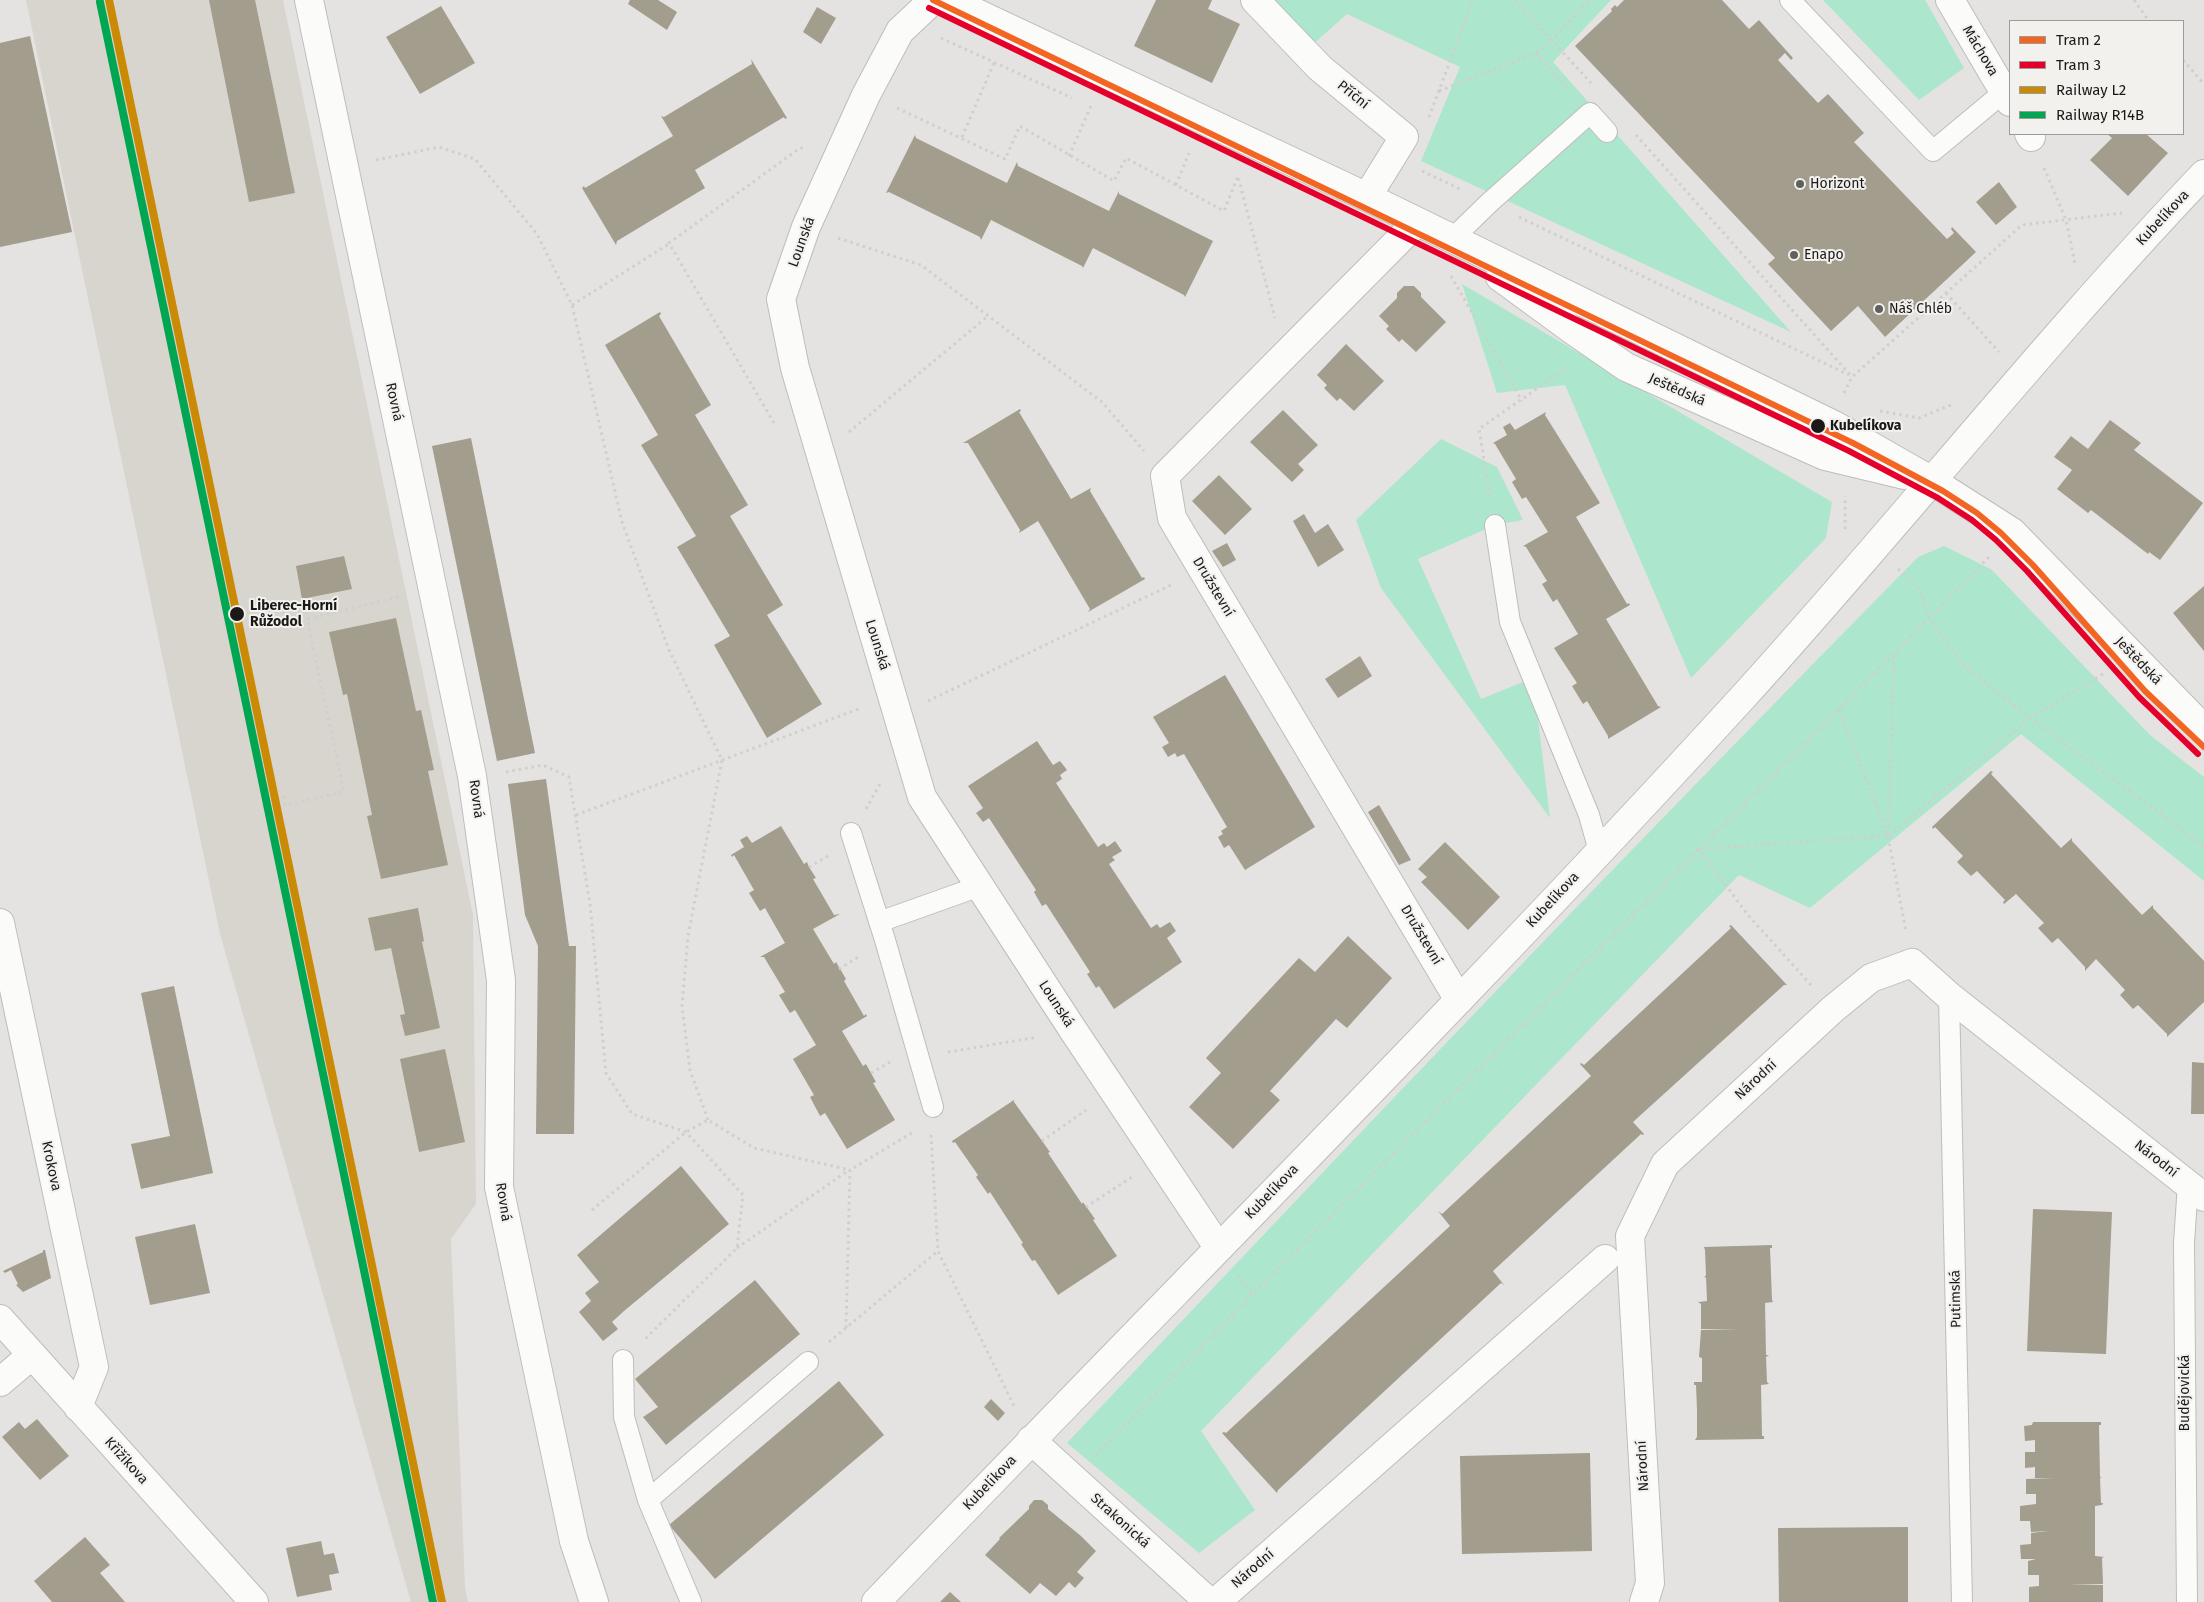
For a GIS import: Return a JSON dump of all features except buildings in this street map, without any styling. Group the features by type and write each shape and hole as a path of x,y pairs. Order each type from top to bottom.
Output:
{"street":[{"name":"Rovná","path":"309,0 472,776 501,980 499,1187 574,1541 594,1602"},
{"name":"Lounská","path":"933,0 900,31 866,95 806,227 781,299 795,368 922,797 1113,1091 1218,1248"},
{"name":"Ještědská","path":"949,0 1367,197 1451,240 1834,425 1932,481 2012,532 2204,729"},
{"name":"Příční","path":"1255,0 1320,68 1404,137 1367,197"},
{"name":"Máchova","path":"1950,0 2007,97"},
{"name":"Kubelíkova","path":"876,1602 1459,1000 1742,698 1876,548 2108,277 2204,174"},
{"path":"1165,476 1417,222"},
{"name":"Ještědská","path":"1451,240 1571,329 1626,367 1825,456 1932,481"},
{"name":"Družstevní","path":"1165,476 1172,518 1459,1000"},
{"name":"Krokova","path":"0,923 94,1367 78,1407"},
{"name":"Národní","path":"1644,1602 1650,1583 1630,1236 1665,1164 1833,1009 1871,978 1912,963 1949,996 2196,1190"},
{"name":"Národní","path":"1216,1602 1605,1259"},
{"name":"Křižíkova","path":"0,1319 254,1602"},
{"path":"0,1382 32,1355"},
{"name":"Strakonická","path":"1031,1440 1209,1602"}],"lane":[{"path":"1790,0 1933,151 2007,97"},
{"path":"1451,240 1489,202 1590,113 1607,132"},
{"path":"1495,525 1510,622 1589,814 1599,851"},
{"path":"851,833 920,1057 932,1115"},
{"path":"879,922 980,886"},
{"name":"Putimská","path":"1949,996 1962,1602"},
{"name":"Budějovická","path":"2187,1602 2184,1243 2196,1190"},
{"path":"623,1360 624,1417 648,1500 691,1602"},
{"path":"648,1500 808,1362"}],"path":[{"path":"1515,0 1592,85"},
{"path":"1438,92 1536,52 1552,40 1590,0"},
{"path":"2134,0 2148,20"},
{"path":"908,22 1073,98"},
{"path":"1536,52 1590,113"},
{"path":"2184,61 2204,84"},
{"path":"962,137 994,63"},
{"path":"2200,79 2204,75"},
{"path":"866,95 962,137 1005,159 1020,126 1114,181 1126,158 1224,211 1238,176"},
{"path":"1082,102 1100,111"},
{"path":"1069,156 1091,106"},
{"path":"1631,129 1852,377"},
{"path":"2030,136 2066,220 2075,267 2082,260"},
{"path":"572,305 669,244 800,148 844,145"},
{"path":"344,167 439,147 475,159 537,234 572,305 622,522 669,650 722,760 688,936 682,1006 690,1070 708,1120 754,1148 850,1170"},
{"path":"1180,149 1198,157"},
{"path":"1176,185 1189,153"},
{"path":"1420,170 1852,377"},
{"path":"1230,172 1247,180"},
{"path":"1238,176 1284,356"},
{"path":"1852,377 2022,225 2126,212 2120,219"},
{"path":"806,227 921,265 1102,402 1165,476"},
{"path":"669,244 777,427"},
{"path":"1450,275 1522,401"},
{"path":"1946,293 2000,352"},
{"path":"821,456 988,316"},
{"path":"1994,359 2006,345"},
{"path":"1495,525 1480,429 1575,362"},
{"path":"1844,394 1852,398"},
{"path":"1878,410 1919,418 1952,404"},
{"path":"1840,492 1846,496 1846,526 1844,535"},
{"path":"1846,526 1876,548 1920,590 1929,618 1960,663 2030,718 2204,846"},
{"path":"1073,1479 1252,1295 1894,654 2012,532"},
{"path":"576,815 722,760 899,718 1203,570"},
{"path":"284,796 285,805 344,792 308,619 433,588"},
{"path":"1888,836 1894,654"},
{"path":"1699,849 1888,836 2030,718 2134,656"},
{"path":"1839,709 1888,836 1912,963"},
{"path":"851,833 899,718"},
{"path":"501,772 543,765 570,777 590,904 606,1073 632,1114 686,1132 743,1194 737,1248"},
{"path":"1699,849 1748,915 1833,1009"},
{"path":"920,1057 1073,1030"},
{"path":"1042,1141 1113,1091"},
{"path":"623,1360 737,1248 932,1115"},
{"path":"932,1115 938,1251 1031,1440"},
{"path":"592,1210 686,1132 708,1120"},
{"path":"1086,1207 1159,1159"},
{"path":"846,1328 850,1170"},
{"path":"833,1339 938,1251"}],"shaded area":[{"path":"26,0 283,0 473,915 476,1204 451,1239 465,1587 468,1602 411,1602 220,934"}],"green space":[{"path":"1270,0 1611,0 1553,62 1791,332 1421,161 1460,67 1347,14 1310,47"},
{"path":"1823,0 1925,0 1964,68 1919,100"},
{"path":"1462,284 1832,502 1826,538 1691,678 1565,385 1497,393"},
{"path":"1441,439 1497,467 1523,520 1495,525 1418,559 1481,699 1533,678 1550,818 1381,588 1356,520"},
{"path":"1944,546 1991,569 2150,735 2204,777 2204,881 2021,734 1810,908 1739,875 1201,1431 1255,1510 1199,1553 1067,1443 1490,998 1810,667 1918,557"}],"tram line":[{"name":"2","path":"933,0 1853,443 1943,491 1977,513 2001,533 2033,565 2145,691 2204,747"},
{"name":"3","path":"929,8 1849,451 1938,498 1972,520 1996,540 2027,571 2139,697 2198,754"}],"rail line":[{"name":"L2","path":"109,0 442,1602"},
{"name":"R14B","path":"100,2 433,1602"}],"place":[{"name":"Horizont","path":"1800,184"},
{"name":"Enapo","path":"1794,255"},
{"name":"Náš Chléb","path":"1879,309"},
{"name":"Kubelíkova","path":"1818,426"},
{"name":"Liberec-Horní Růžodol","path":"237,614"}]}
